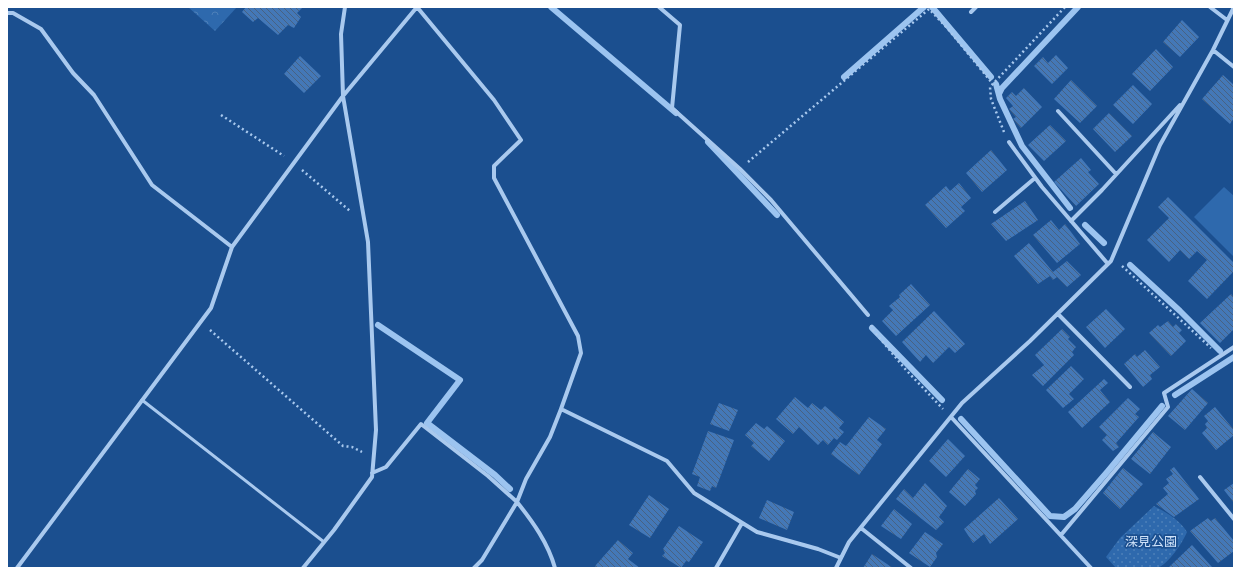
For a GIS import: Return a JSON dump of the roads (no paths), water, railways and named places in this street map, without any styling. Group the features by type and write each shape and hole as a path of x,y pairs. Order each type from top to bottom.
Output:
{"street":[{"path":"303,568 372,477 376,430 368,242 343,96 341,34 345,7"},
{"path":"17,568 210,308 232,247 343,96 417,7 494,100 521,140 494,166 494,178 578,336 581,353 550,437 526,479 518,502 482,560 474,568"},
{"path":"659,7 680,26 672,108 740,169 771,200 868,315"},
{"path":"971,12 976,7"},
{"path":"1210,7 1227,20"},
{"path":"836,568 849,542 962,403 1058,314 1108,264 1113,257 1160,145 1213,50 1234,7"},
{"path":"7,13 13,13 41,29 73,74 94,95 152,186 232,247"},
{"path":"1213,50 1234,67"},
{"path":"1071,221 1102,190 1184,100"},
{"path":"1058,111 1116,174"},
{"path":"1009,142 1035,178 1108,264"},
{"path":"995,212 1035,178"},
{"path":"1058,314 1130,387"},
{"path":"1061,535 1168,407 1164,393 1234,347"},
{"path":"561,409 667,461 694,493 757,532 818,549 841,558"},
{"path":"951,417 1091,568"},
{"path":"372,473 386,467 421,424 488,476 518,502 535,525 551,553 555,568"},
{"path":"1200,477 1234,519"},
{"path":"716,568 742,523"},
{"path":"860,528 911,568"}],"lane":[{"path":"142,400 324,542"}],"waterway":[{"path":"551,7 676,113"},
{"path":"844,77 924,7"},
{"path":"932,7 991,77"},
{"path":"999,94 1002,88 1078,7"},
{"path":"996,84 1000,99 1022,146 1070,208"},
{"path":"708,142 777,215"},
{"path":"1085,225 1104,243"},
{"path":"1130,265 1180,311 1220,351"},
{"path":"378,325 460,380 427,423 495,475 510,489"},
{"path":"872,328 942,400"},
{"path":"1175,395 1234,357"},
{"path":"961,419 1050,516 1064,517 1075,509 1162,406"}],"park label":[{"name":"深見公園","path":"1151,541"}]}
